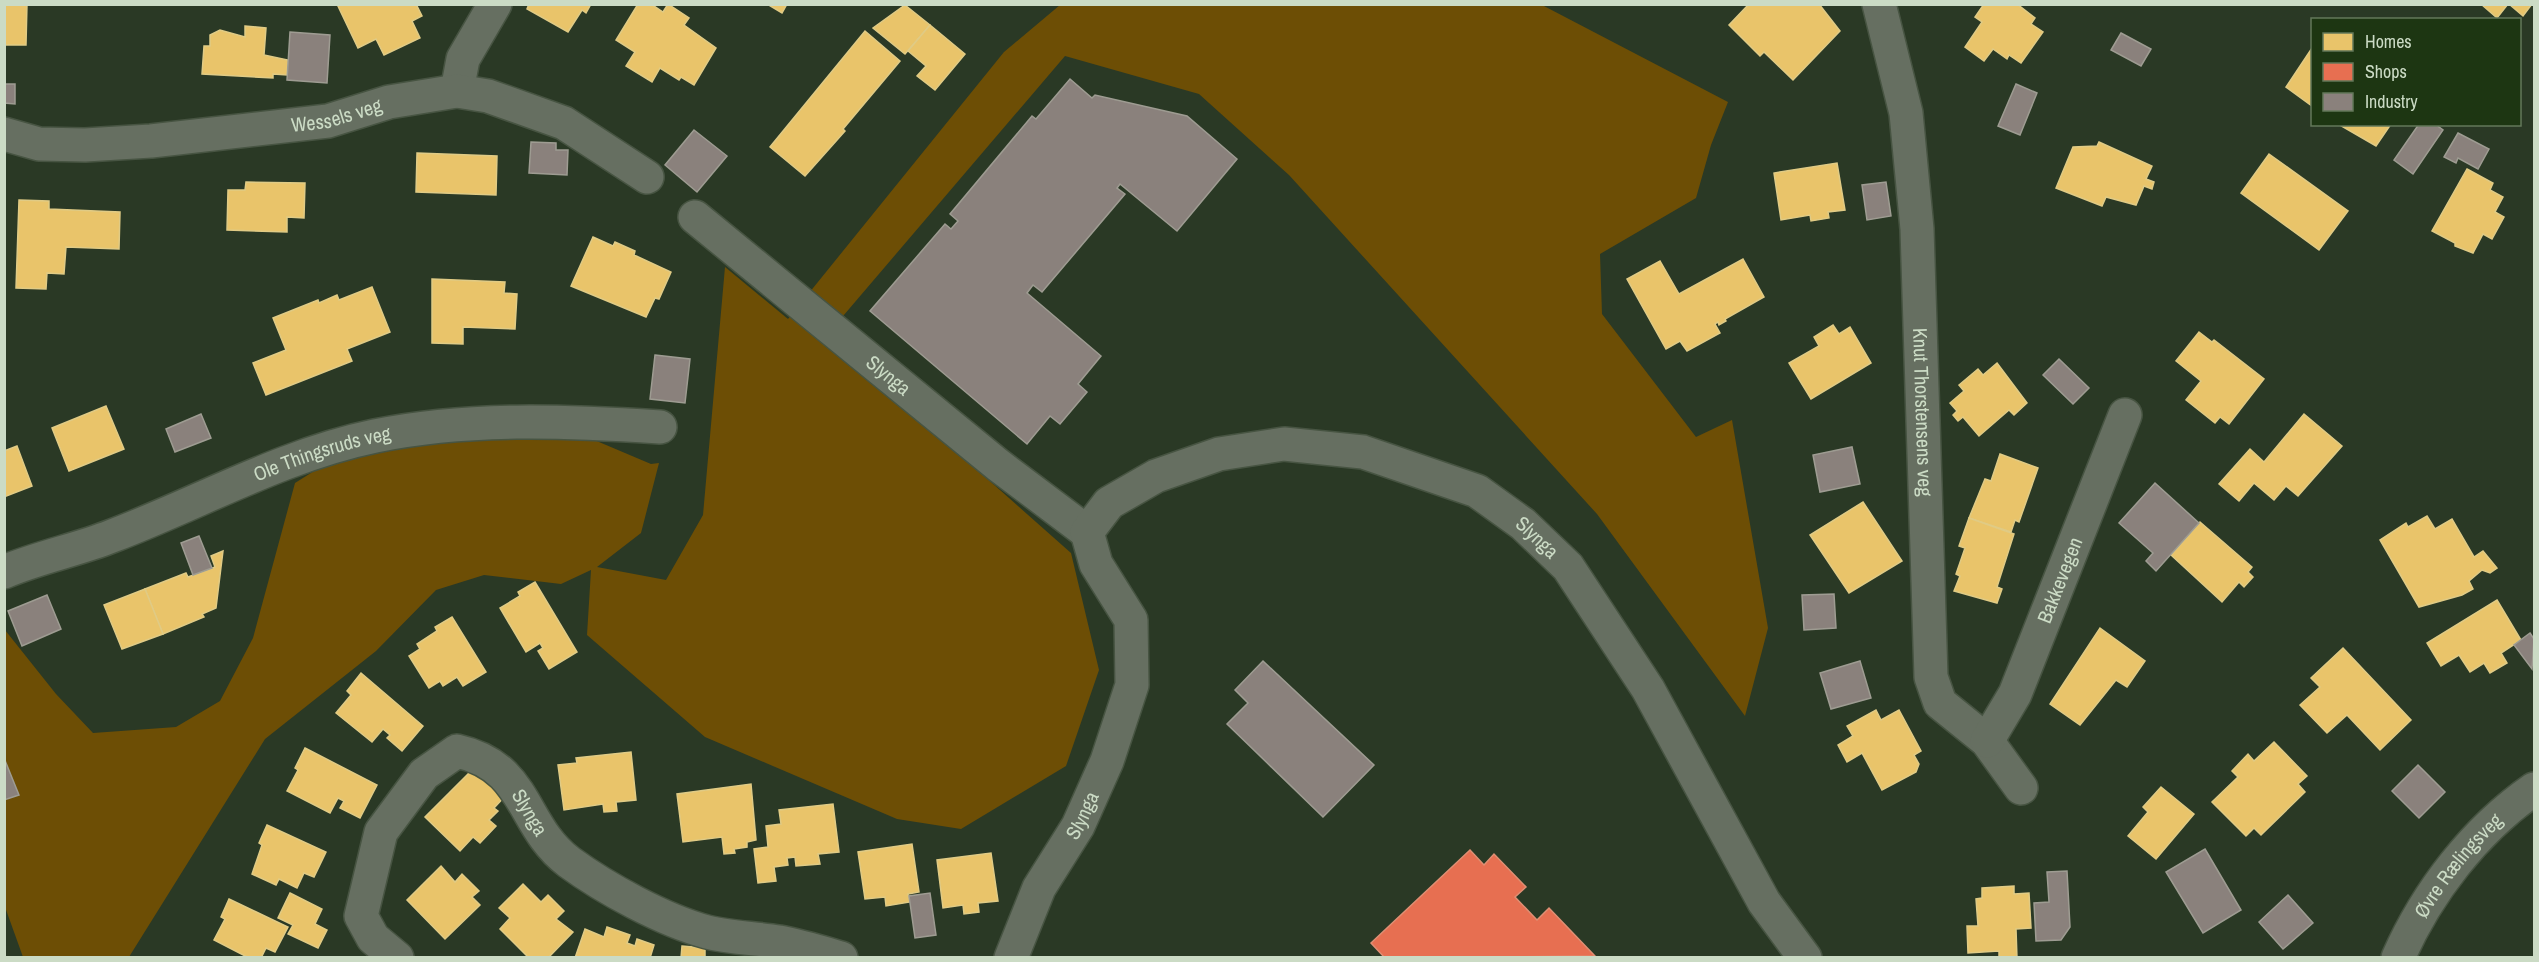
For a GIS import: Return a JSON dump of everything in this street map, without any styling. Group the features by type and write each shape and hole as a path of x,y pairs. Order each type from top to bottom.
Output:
{"street":[{"path":"457,91 462,58 495,4"},
{"name":"Knut Thorstensens veg","path":"1879,4 1906,113 1917,229 1930,677 1940,703 1987,741 2021,788"},
{"name":"Wessels veg","path":"4,134 39,144 85,146 151,141 328,121 389,102 457,91 488,96 564,123 647,177"},
{"name":"Slynga","path":"695,217 998,465 1087,532 1096,564 1131,620 1132,685 1107,761 1078,826 1039,888 1011,957"},
{"name":"Bakkevegen","path":"1987,741 2015,694 2125,415"},
{"name":"Ole Thingsruds veg","path":"4,572 111,537 270,470 373,436 441,427 563,421 660,427"},
{"name":"Slynga","path":"1087,532 1109,503 1156,476 1219,454 1284,444 1363,452 1477,491 1523,525 1568,567 1648,689 1764,902 1805,957"},
{"name":"Slynga","path":"397,957 373,938 360,916 381,832 424,774 457,751 477,755 505,774 524,797 536,823 549,842 569,861 655,913 707,932 782,943 841,957"},
{"name":"Øvre Rælingsveg","path":"2398,957 2421,912 2448,874 2491,824 2535,789"}],"shaded area":[{"path":"1060,5 1542,5 1728,102 1711,145 1696,198 1600,254 1602,314 1696,437 1732,420 1768,628 1745,716 1597,514 1289,175 1199,94 1065,56 826,336 1071,553 1099,670 1066,766 961,829 897,819 705,737 587,635 591,570 561,584 484,575 436,590 376,651 265,739 129,957 23,957 5,907 5,630 56,694 93,733 176,727 220,701 253,638 295,483 357,444 573,431 651,464 659,463 641,533 597,567 666,580 703,515 725,267 788,319 1004,52"}],"building: Homes":[{"path":"4,4 27,4 26,45 4,45"},
{"path":"337,4 416,4 422,16 412,21 420,38 384,55 376,39 358,48"},
{"path":"529,4 591,4 586,13 582,10 568,32 527,9"},
{"path":"638,4 651,4 663,12 668,4 689,18 684,25 716,48 694,85 681,77 679,80 660,68 652,82 626,66 635,52 616,40"},
{"path":"767,4 787,4 782,13"},
{"path":"1749,4 1819,4 1840,31 1793,80 1764,52 1760,56 1729,25"},
{"path":"1984,4 2017,4 2035,18 2031,24 2043,32 2021,63 2009,55 2007,59 1993,49 1984,61 1965,47 1982,22 1975,17"},
{"path":"2481,4 2508,4 2497,18"},
{"path":"2509,4 2532,4 2523,16"},
{"path":"905,5 930,25 905,54 873,28"},
{"path":"930,25 965,54 935,90 917,76 926,66 908,51"},
{"path":"245,26 266,28 264,55 288,60 287,75 273,74 273,78 202,74 204,46 210,46 210,35 220,30 245,37"},
{"path":"865,31 900,61 843,129 845,131 805,176 770,147"},
{"path":"2311,50 2311,105 2286,87"},
{"path":"2341,126 2390,126 2376,146"},
{"path":"2099,142 2152,166 2146,179 2154,182 2152,189 2144,186 2136,205 2106,197 2102,206 2056,188 2073,147 2097,146"},
{"path":"417,153 497,156 496,195 416,192"},
{"path":"2269,154 2348,211 2319,250 2241,193"},
{"path":"1837,163 1845,210 1828,212 1829,218 1811,221 1810,215 1781,220 1774,173"},
{"path":"2467,169 2493,183 2490,190 2503,197 2495,212 2504,217 2492,239 2483,234 2473,253 2455,246 2455,243 2432,231"},
{"path":"246,182 305,183 304,218 287,217 287,232 227,230 228,190 245,190"},
{"path":"19,200 49,201 49,209 120,212 119,249 66,247 64,274 47,273 46,289 16,288"},
{"path":"593,237 613,246 615,242 635,251 634,255 671,272 659,299 655,298 646,317 571,286"},
{"path":"1743,259 1764,297 1725,319 1726,321 1719,325 1718,322 1715,324 1720,333 1687,351 1680,341 1666,349 1627,279 1660,261 1679,294"},
{"path":"432,279 505,282 504,293 517,294 515,329 463,327 463,344 432,343"},
{"path":"372,287 390,332 347,349 352,361 266,395 253,363 286,350 273,318 318,300 319,303 337,295 339,300"},
{"path":"1833,325 1839,334 1850,327 1871,363 1811,399 1789,363 1819,346 1814,337"},
{"path":"2199,332 2212,342 2214,340 2264,379 2229,424 2220,417 2215,423 2186,400 2201,381 2176,361"},
{"path":"1997,363 2027,403 2014,415 2009,410 1979,436 1963,417 1958,421 1953,415 1957,411 1950,403 1964,391 1959,385 1978,369 1983,375"},
{"path":"106,406 124,449 69,471 52,428"},
{"path":"2304,414 2342,446 2298,496 2286,486 2274,500 2254,483 2239,501 2219,484 2250,449 2264,462"},
{"path":"17,446 32,486 4,497 4,451"},
{"path":"2000,454 2038,468 2019,522 2015,520 2011,532 1969,518 1985,479 1991,481"},
{"path":"1863,502 1902,561 1849,593 1810,535"},
{"path":"2427,516 2435,529 2452,519 2474,557 2483,551 2497,568 2490,573 2482,570 2469,581 2473,589 2462,595 2419,607 2380,540 2406,523 2408,527"},
{"path":"1969,518 2014,534 1997,587 2002,589 1997,603 1954,591 1960,576 1956,574 1965,548 1959,546"},
{"path":"2200,522 2252,567 2248,572 2253,577 2244,587 2239,582 2222,602 2171,555"},
{"path":"223,551 216,608 202,614 204,617 163,634 145,589 186,573 188,577 215,567 211,556"},
{"path":"535,582 577,652 549,669 538,651 543,648 540,643 526,652 500,608 520,596 518,592"},
{"path":"145,589 163,634 122,649 104,605"},
{"path":"2497,600 2521,640 2501,653 2507,663 2490,673 2484,663 2470,672 2459,655 2441,666 2427,643"},
{"path":"452,617 486,672 463,686 457,677 443,686 440,681 429,688 409,656 420,649 417,644 437,631 435,627"},
{"path":"2100,628 2145,661 2127,687 2116,680 2080,725 2050,704"},
{"path":"2343,648 2411,720 2380,750 2347,715 2327,733 2300,705 2320,687 2311,678"},
{"path":"361,673 423,726 402,751 387,738 390,735 383,729 372,742 336,713 351,695 347,691"},
{"path":"1876,710 1881,720 1899,710 1921,751 1914,755 1919,764 1916,772 1882,790 1862,753 1847,762 1838,745 1853,736 1847,726"},
{"path":"2274,742 2307,776 2298,784 2305,792 2261,835 2254,828 2246,836 2212,802 2238,777 2232,771 2248,754 2254,761"},
{"path":"305,748 377,785 360,818 340,808 344,801 338,798 330,813 287,791 298,770 295,768"},
{"path":"631,752 636,800 616,802 617,811 604,812 603,804 564,810 558,765 577,763 576,758"},
{"path":"478,764 508,793 494,808 498,811 489,820 496,826 480,843 473,837 460,851 425,817"},
{"path":"751,784 756,840 747,842 747,847 734,849 735,853 724,854 722,837 683,842 677,794"},
{"path":"2161,787 2194,814 2156,859 2128,836 2148,812 2143,807"},
{"path":"833,804 839,852 818,854 820,864 796,866 795,857 787,858 788,865 774,867 776,881 758,883 754,849 768,847 766,826 781,824 779,810"},
{"path":"267,825 326,852 314,877 304,873 297,888 279,879 276,885 252,874 262,845 259,843"},
{"path":"912,844 919,892 908,894 910,902 886,906 885,897 865,899 858,852"},
{"path":"991,853 998,901 978,903 979,912 964,914 963,905 943,908 937,860"},
{"path":"441,866 455,882 462,874 479,891 472,897 480,905 445,939 407,900"},
{"path":"523,884 541,902 548,895 564,911 556,919 573,932 548,958 529,958 500,929 510,918 499,908"},
{"path":"2014,886 2014,894 2029,893 2031,928 2016,929 2017,958 1999,958 1999,951 1968,953 1967,926 1978,926 1976,899 1982,898 1982,888"},
{"path":"290,893 322,909 315,924 327,930 318,948 288,934 293,925 278,918"},
{"path":"229,899 288,927 275,952 266,948 261,958 249,958 214,940 225,919 221,917"},
{"path":"607,927 630,935 627,943 635,946 637,939 654,945 650,958 575,958 585,929 604,937"},
{"path":"682,946 705,948 705,958 681,958"}],"building: Shops":[{"path":"1470,850 1484,865 1494,854 1526,887 1515,897 1537,920 1549,908 1595,956 1385,958 1371,943"}],"building: Industry":[{"path":"290,32 330,35 327,83 287,80"},
{"path":"2121,33 2151,49 2141,66 2111,50"},
{"path":"1070,79 1092,98 1095,95 1187,116 1237,159 1177,231 1120,184 1117,188 1125,194 1042,292 1033,285 1027,293 1101,356 1078,384 1087,392 1060,424 1050,416 1027,444 870,311 945,224 951,229 958,221 950,214 1032,116 1036,119"},
{"path":"4,84 15,84 15,104 4,103"},
{"path":"2016,84 2037,93 2020,135 1998,126"},
{"path":"2418,126 2438,126 2443,130 2413,174 2394,160"},
{"path":"694,130 727,156 697,192 665,165"},
{"path":"2458,133 2489,149 2478,169 2458,158 2456,163 2444,157"},
{"path":"531,142 556,143 556,150 568,150 567,175 529,173"},
{"path":"1886,182 1891,216 1867,220 1862,185"},
{"path":"655,355 690,359 685,403 650,399"},
{"path":"2059,359 2089,388 2073,404 2043,375"},
{"path":"201,414 211,438 175,452 166,429"},
{"path":"1852,447 1860,484 1820,492 1813,455"},
{"path":"2155,483 2199,523 2156,571 2146,561 2153,553 2119,523"},
{"path":"199,536 212,568 193,575 181,543"},
{"path":"1834,594 1836,628 1804,630 1802,595"},
{"path":"47,595 61,629 22,646 8,611"},
{"path":"2530,633 2534,639 2532,669 2514,645"},
{"path":"1263,661 1374,765 1323,817 1227,724 1248,703 1235,690"},
{"path":"1860,661 1871,698 1831,709 1820,673"},
{"path":"4,758 19,795 4,800"},
{"path":"2418,765 2445,792 2419,818 2392,791"},
{"path":"2205,849 2241,910 2203,933 2166,872"},
{"path":"2067,871 2070,927 2061,940 2036,941 2034,903 2049,902 2047,872"},
{"path":"930,893 936,935 915,938 909,896"},
{"path":"2288,895 2313,923 2283,949 2259,922"}]}
